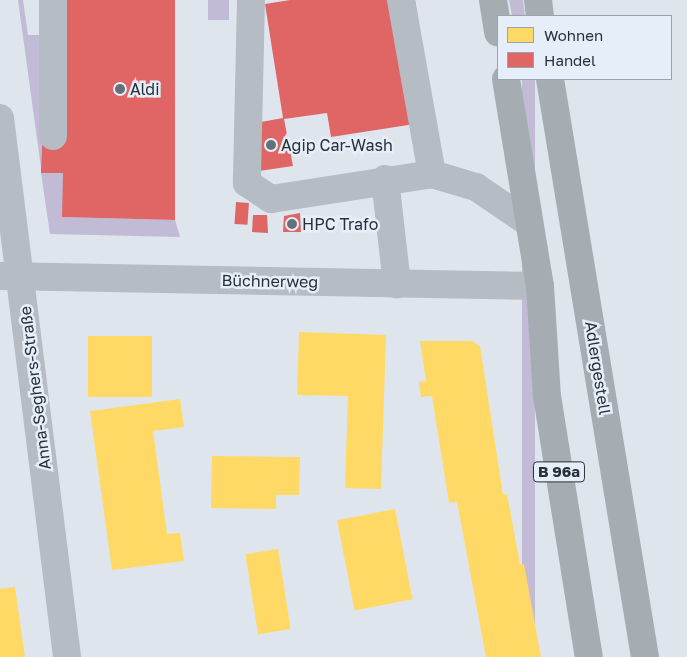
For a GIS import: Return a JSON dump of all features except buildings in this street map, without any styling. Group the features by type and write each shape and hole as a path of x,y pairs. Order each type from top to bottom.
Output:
{"main road":[{"path":"493,0 497,26"},
{"path":"538,0 540,15"},
{"name":"B 96a","path":"506,80 540,286 547,396 589,657"},
{"name":"Adlergestell","path":"550,80 644,657"}],"street":[{"path":"53,0 53,136"},
{"path":"250,0 247,183 271,199 384,179 432,174 476,187 530,223"},
{"path":"401,0 432,174"},
{"name":"Anna-Seghers-Straße","path":"0,118 10,276 68,657"},
{"path":"384,179 397,284"},
{"name":"Büchnerweg","path":"10,276 540,286"}],"shaded area":[{"path":"18,0 23,0 28,35 45,35 41,168"},
{"path":"208,0 229,0 229,20 208,20"},
{"path":"509,0 523,0 525,15 512,15"},
{"path":"522,80 535,80 535,657 522,657"},
{"path":"41,173 63,173 63,217 175,220 180,237 50,234"}],"place":[{"name":"Aldi","path":"120,89"},
{"name":"Agip Car-Wash","path":"271,145"},
{"name":"HPC Trafo","path":"292,224"}]}
